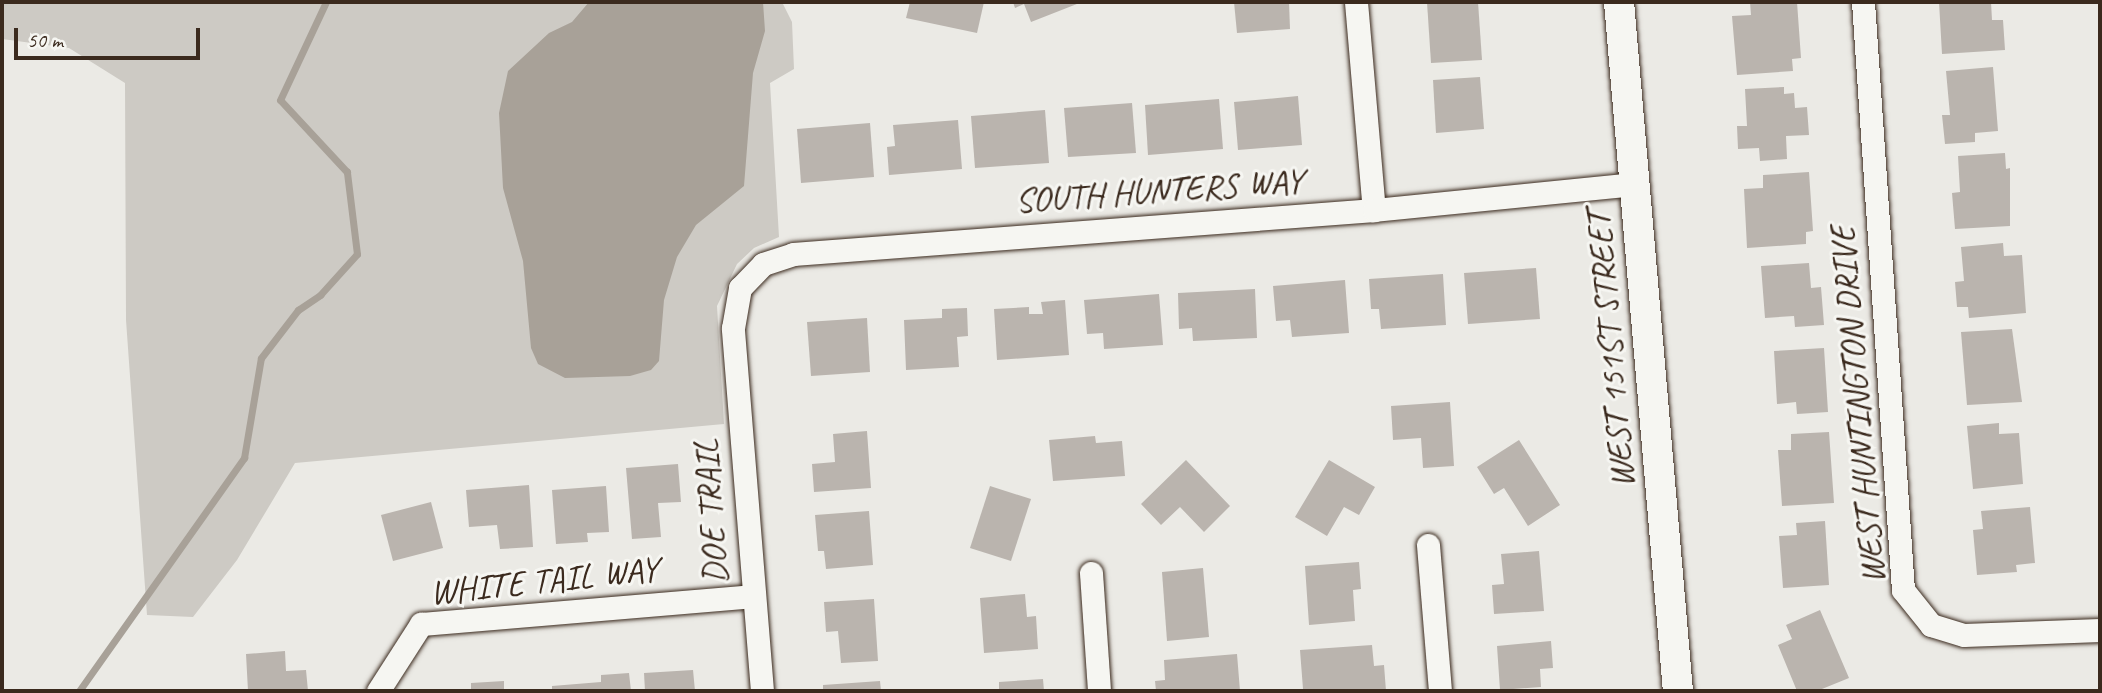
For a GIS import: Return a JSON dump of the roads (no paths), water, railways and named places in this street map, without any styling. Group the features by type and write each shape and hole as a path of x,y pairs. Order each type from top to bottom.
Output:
{"street":[{"path":"1356,2 1374,209"},
{"name":"WEST 151ST STREET","path":"1619,2 1678,691"},
{"name":"WEST HUNTINGTON DRIVE","path":"1863,2 1903,590 1931,625 1964,635 2100,630"},
{"name":"SOUTH HUNTERS WAY","path":"733,328 740,288 777,257 1374,209 1636,184"},
{"name":"DOE TRAIL","path":"733,328 752,596 762,691"},
{"path":"1429,545 1440,691"},
{"path":"1091,573 1099,691"},
{"name":"WHITE TAIL WAY","path":"377,691 421,624 752,596"}],"waterway":[{"path":"79,691 244,458 261,358 298,310 320,295 357,254 347,172 280,100 326,2"}]}
